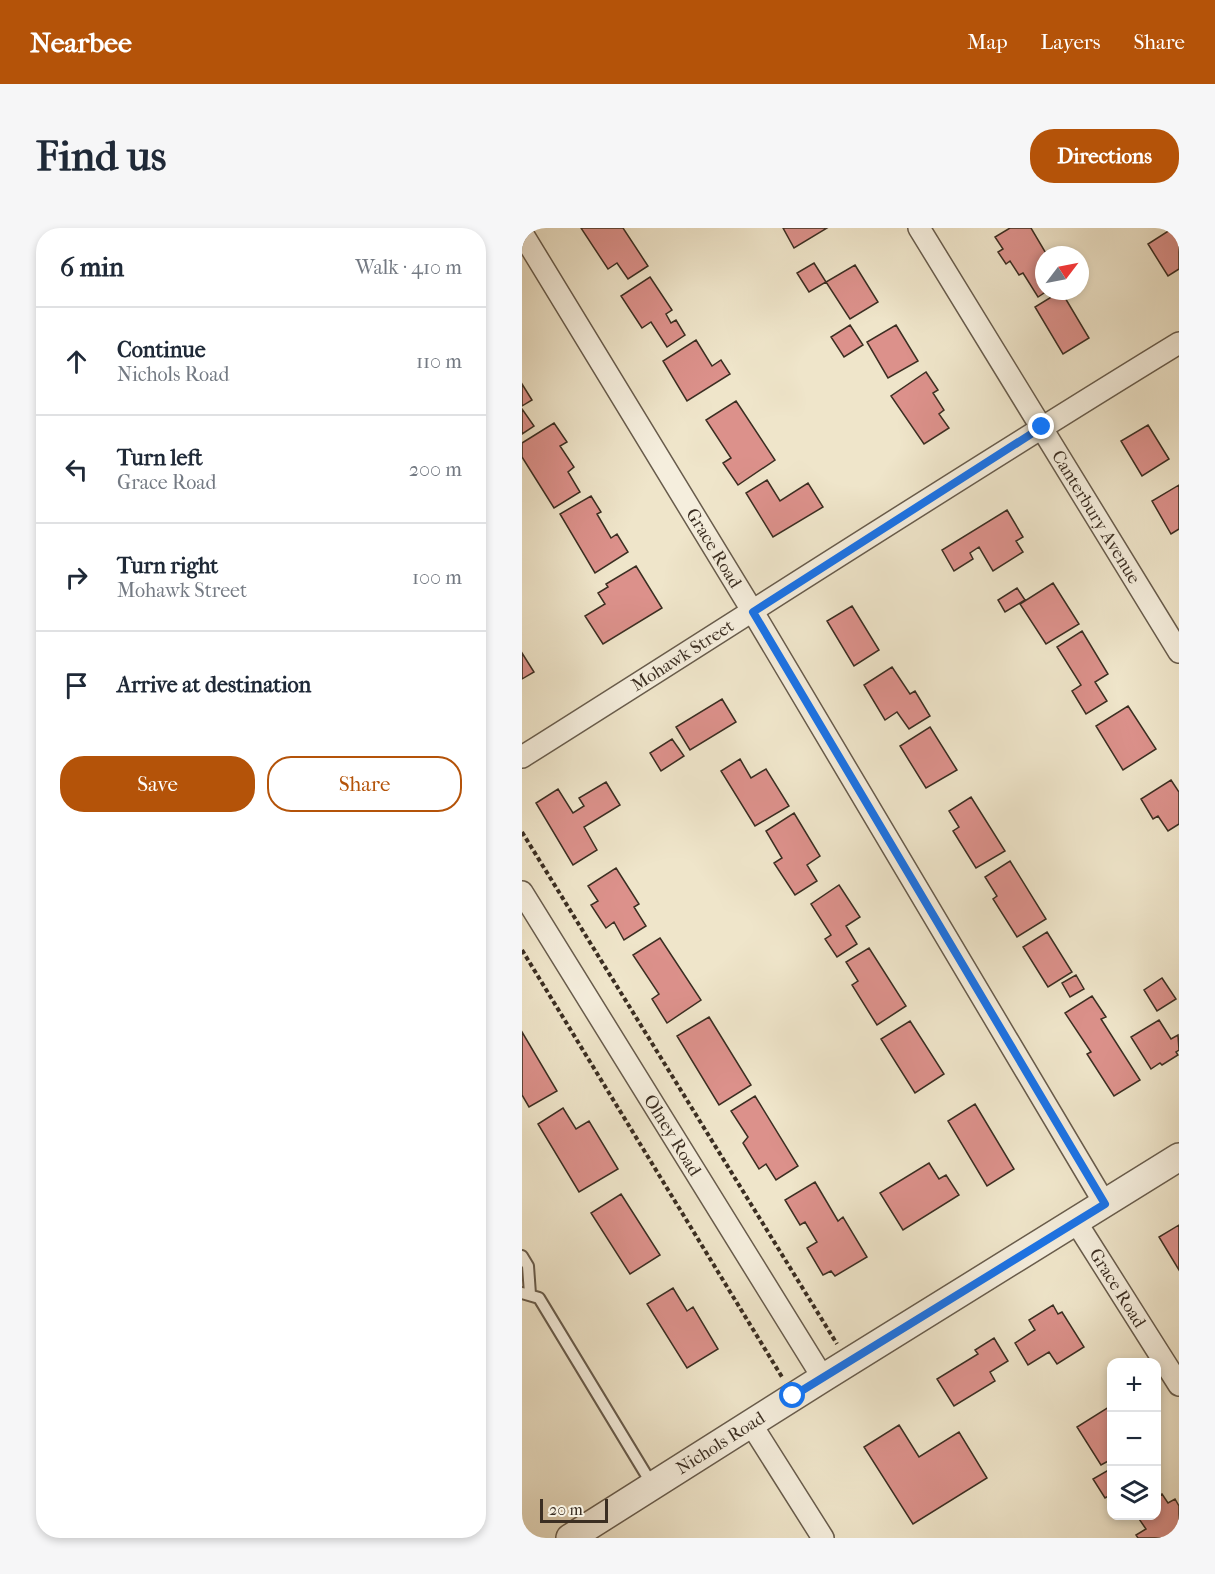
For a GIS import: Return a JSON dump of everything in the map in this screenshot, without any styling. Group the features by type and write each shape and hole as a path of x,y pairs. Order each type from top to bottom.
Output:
{"street":[{"name":"Canterbury Avenue","path":"919,228 1179,652"},
{"name":"Grace Road","path":"522,233 753,612 1105,1204"},
{"name":"Mohawk Street","path":"522,757 1042,427 1179,343"},
{"name":"Olney Road","path":"522,892 823,1378"},
{"name":"Nichols Road","path":"570,1538 793,1396 1179,1157"},
{"name":"Grace Road","path":"1076,1222 1179,1385"},
{"path":"751,1424 823,1538"}],"lane":[{"path":"522,1256 528,1266 526,1294 538,1298 654,1486"}],"path":[{"path":"522,832 849,1362"},
{"path":"522,950 793,1396"}],"building":[{"path":"581,228 623,228 648,266 628,279 617,263 608,269"},
{"path":"783,228 827,228 794,248"},
{"path":"1010,228 1031,228 1042,246 1035,246 1035,292 1023,273 1019,275 1010,261 1006,264 998,252 1003,249 995,237"},
{"path":"1173,228 1179,228 1179,269 1168,276 1148,244"},
{"path":"814,263 826,282 809,292 797,273"},
{"path":"855,265 878,302 850,319 826,282"},
{"path":"650,277 672,310 666,314 671,323 676,320 685,335 667,347 651,322 642,328 621,296"},
{"path":"1046,300 1066,300 1089,338 1063,354 1035,307"},
{"path":"850,325 863,345 844,357 831,337"},
{"path":"896,325 918,361 888,378 867,342"},
{"path":"696,340 712,366 721,360 730,374 687,401 663,361"},
{"path":"926,372 938,390 933,393 944,410 939,414 949,428 924,444 891,396"},
{"path":"522,384 532,400 522,406"},
{"path":"736,401 775,460 738,485 723,463 731,458 706,420"},
{"path":"522,409 534,426 522,434"},
{"path":"554,423 567,442 560,446 574,467 568,472 580,492 554,508 522,457 522,443"},
{"path":"1148,425 1169,459 1142,476 1121,441"},
{"path":"767,480 780,501 808,483 823,507 773,537 746,493"},
{"path":"1179,485 1179,529 1171,534 1152,501"},
{"path":"591,496 601,512 597,514 611,538 617,534 628,552 595,573 560,514"},
{"path":"1007,510 1023,537 1016,541 1023,552 993,571 979,547 970,553 973,559 954,571 942,550"},
{"path":"636,566 662,608 603,644 585,616 605,604 598,593 608,587 606,584"},
{"path":"1053,583 1079,624 1046,644 1020,604"},
{"path":"1017,588 1025,600 1005,612 998,600"},
{"path":"852,606 879,650 854,666 827,621"},
{"path":"1082,631 1108,674 1095,682 1107,701 1086,714 1072,691 1081,685 1057,647"},
{"path":"522,653 534,672 522,679"},
{"path":"892,667 910,694 915,691 930,716 909,729 897,712 885,720 864,685"},
{"path":"722,699 736,722 690,750 676,727"},
{"path":"1128,706 1156,749 1123,770 1096,726"},
{"path":"930,727 957,770 926,788 900,746"},
{"path":"672,739 684,756 661,771 650,753"},
{"path":"740,759 751,778 766,769 789,806 755,826 721,771"},
{"path":"1171,780 1179,792 1179,824 1168,831 1158,816 1153,819 1141,799"},
{"path":"606,782 620,805 584,827 597,850 573,865 536,803 558,789 573,813 584,806 579,798"},
{"path":"971,797 1005,851 976,868 953,831 959,827 949,811"},
{"path":"794,813 820,856 807,865 817,881 795,895 774,863 782,858 766,831"},
{"path":"1010,861 1046,919 1017,937 993,899 997,896 985,877"},
{"path":"616,868 639,904 634,907 646,926 624,940 614,922 606,928 591,905 598,901 588,886"},
{"path":"839,885 860,917 846,926 857,944 837,957 825,939 831,935 811,904"},
{"path":"1047,932 1072,972 1048,987 1023,947"},
{"path":"660,938 701,1000 667,1023 652,999 659,994 633,955"},
{"path":"869,948 906,1006 877,1025 852,985 858,981 846,962"},
{"path":"1076,975 1084,989 1070,997 1062,983"},
{"path":"1162,978 1176,999 1157,1011 1144,990"},
{"path":"1092,996 1106,1017 1101,1019 1140,1080 1114,1096 1087,1054 1091,1052 1065,1013"},
{"path":"709,1017 751,1085 719,1105 677,1036"},
{"path":"1159,1020 1171,1039 1178,1035 1179,1050 1176,1052 1178,1055 1151,1069 1131,1037"},
{"path":"910,1021 944,1074 915,1093 881,1039"},
{"path":"522,1032 557,1091 529,1107 522,1095"},
{"path":"755,1096 798,1166 776,1180 766,1164 759,1169 743,1143 748,1137 731,1111"},
{"path":"975,1104 1014,1169 987,1186 948,1121"},
{"path":"563,1108 576,1129 589,1121 618,1169 579,1192 538,1124"},
{"path":"929,1163 939,1179 946,1175 959,1195 903,1230 880,1193"},
{"path":"815,1182 838,1221 843,1217 867,1257 835,1276 831,1271 823,1275 807,1248 817,1242 805,1222 800,1225 785,1200"},
{"path":"621,1194 660,1255 630,1274 591,1213"},
{"path":"1179,1225 1179,1270 1159,1237"},
{"path":"673,1288 687,1311 693,1307 718,1349 687,1368 647,1304"},
{"path":"1053,1305 1058,1314 1062,1312 1084,1347 1057,1364 1049,1352 1028,1365 1015,1343 1035,1330 1029,1320"},
{"path":"994,1338 1008,1361 990,1372 995,1381 954,1406 937,1379 978,1354 975,1350"},
{"path":"1107,1408 1107,1462 1101,1465 1077,1427"},
{"path":"899,1425 919,1457 959,1432 987,1478 913,1524 864,1447"},
{"path":"1107,1471 1107,1497 1105,1498 1093,1479"},
{"path":"1161,1494 1168,1503 1175,1499 1179,1506 1179,1538 1138,1538 1136,1535 1146,1529 1140,1520 1161,1520"}],"route":[{"path":"793,1396 1105,1204 753,612 1042,427"}]}
